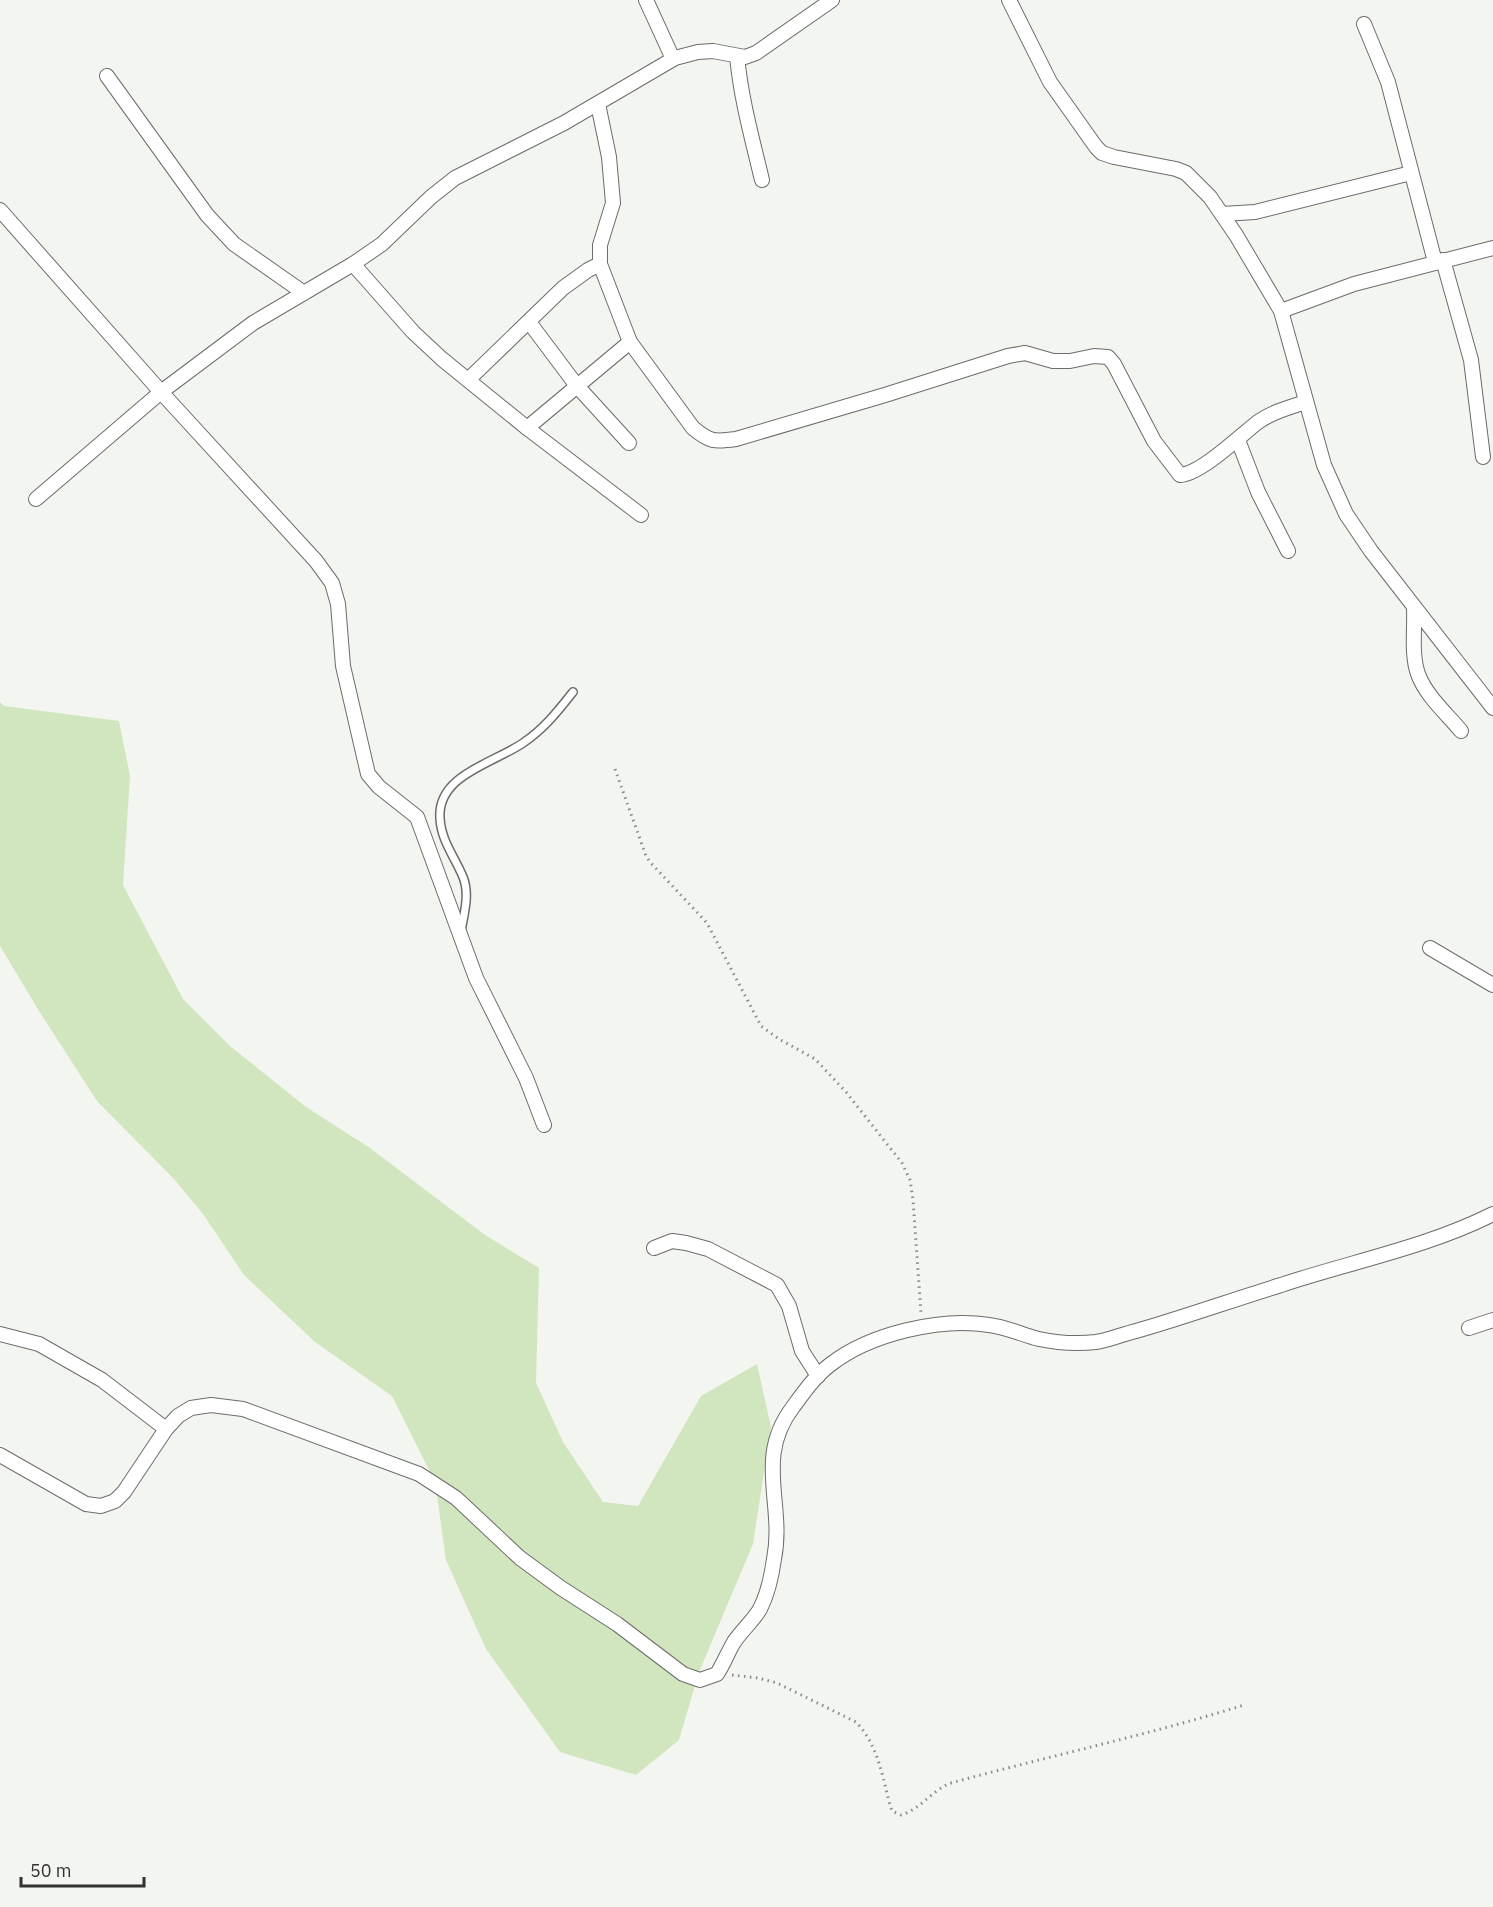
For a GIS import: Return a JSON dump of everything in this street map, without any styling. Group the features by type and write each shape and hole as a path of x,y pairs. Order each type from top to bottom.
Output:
{"street":[{"path":"646,0 673,59"},
{"path":"36,499 161,392 254,323 382,244 431,197 455,178 564,123 673,59 698,52 712,51 745,57 756,53 832,0"},
{"path":"1009,0 1050,82 1096,147 1102,153 1114,157 1167,166 1186,173 1210,197 1222,214 1281,311 1324,465 1346,514 1414,608 1493,708"},
{"path":"1364,24 1388,82 1411,173 1471,360 1483,457"},
{"path":"737,56 745,113 762,180"},
{"path":"107,76 213,222 234,244 304,293"},
{"path":"598,104 609,157 613,203 600,245 600,264 630,342 693,428 707,439 717,442 736,439 1008,356 1025,353 1053,361 1070,361 1094,356 1108,357 1114,364 1154,441 1180,475 1195,470 1238,440 1259,421 1276,412 1306,402"},
{"path":"1222,214 1255,212 1411,173"},
{"path":"0,210 161,392 309,553 332,582 338,604 343,666 368,774 379,787 417,817 477,978 526,1078 544,1125"},
{"path":"1281,311 1354,284 1493,248"},
{"path":"353,264 413,332 442,359 527,428 641,515"},
{"path":"469,379 563,288 600,264"},
{"path":"529,322 578,386 629,443"},
{"path":"527,428 630,342"},
{"path":"1238,440 1258,492 1288,550"},
{"path":"1414,608 1415,659 1418,674 1425,688 1461,731"},
{"path":"1430,948 1493,985"},
{"path":"0,1455 86,1504 101,1506 115,1501 124,1492 166,1429 178,1416 191,1408 211,1405 243,1409 418,1474 456,1498 520,1558 561,1588 617,1624 683,1674 700,1680 709,1678 719,1671 732,1645 760,1608 764,1598 776,1542 772,1468 773,1448 780,1430 790,1411 818,1376 844,1355 898,1332 958,1322 992,1325 1041,1339 1071,1343 1098,1342 1177,1320 1332,1268 1455,1232 1493,1214"},
{"path":"654,1248 672,1241 708,1249 777,1285 789,1306 802,1351 818,1376"},
{"path":"1469,1328 1493,1320"},
{"path":"0,1334 39,1344 102,1380 166,1429"}],"lane":[{"path":"461,934 466,888 444,838 440,820 443,798 447,790 459,780 522,744 548,724 573,692"}],"path":[{"path":"615,769 646,856 707,923 761,1026 778,1039 814,1059 846,1092 902,1163 910,1180 918,1242 921,1327"},
{"path":"719,1671 777,1683 856,1722 865,1732 876,1754 892,1811 901,1815 914,1809 945,1785 951,1783 1064,1752 1190,1722 1244,1705"}],"green space":[{"path":"0,702 4,706 119,721 130,776 123,885 183,999 230,1046 306,1107 370,1148 485,1235 539,1268 536,1383 563,1442 603,1502 638,1506 701,1396 757,1364 771,1427 753,1544 699,1672 679,1740 636,1775 560,1752 486,1649 446,1560 435,1482 392,1396 315,1342 244,1275 203,1214 174,1179 97,1101 0,946"}]}
